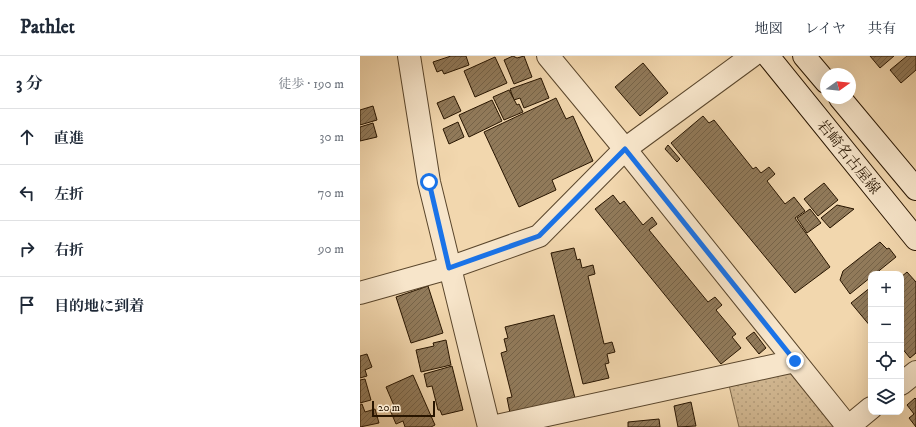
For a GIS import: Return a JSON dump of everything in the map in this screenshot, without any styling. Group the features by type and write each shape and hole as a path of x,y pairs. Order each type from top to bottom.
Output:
{"street":[{"path":"409,56 429,182 449,268 491,427 795,361"},
{"path":"548,56 625,149 848,427 868,410"},
{"path":"360,293 449,268 539,236 625,149 752,56"},
{"name":"岩崎名古屋線","path":"768,56 916,239"},
{"path":"804,56 820,75"},
{"name":"岩崎名古屋線","path":"845,104 916,189"},
{"path":"904,382 916,372"}],"shaded area":[{"path":"792,373 834,427 739,427 729,385"}],"building":[{"path":"451,56 466,56 469,65 444,74 442,70 437,72 433,62"},
{"path":"513,56 517,58 524,56 532,77 514,84 504,60"},
{"path":"870,56 894,56 880,68"},
{"path":"907,56 916,56 916,70 901,83 890,70"},
{"path":"495,57 507,83 475,97 464,71"},
{"path":"643,63 668,93 640,116 615,87"},
{"path":"541,78 549,98 524,108 520,98 514,100 510,89"},
{"path":"509,90 517,105 519,104 523,112 504,120 493,97"},
{"path":"454,96 461,111 444,119 437,103"},
{"path":"556,98 566,119 573,116 593,161 552,180 556,190 519,207 484,132"},
{"path":"492,100 502,121 469,137 459,115"},
{"path":"373,106 377,120 360,125 360,110"},
{"path":"703,116 709,123 714,120 753,169 756,167 761,173 769,167 775,174 767,181 785,204 794,197 805,211 795,218 830,267 795,293 671,143"},
{"path":"458,122 464,137 449,144 443,129"},
{"path":"373,123 377,137 360,141 360,127"},
{"path":"668,145 680,159 677,162 665,149"},
{"path":"824,183 838,200 818,216 804,199"},
{"path":"613,195 620,204 624,201 643,225 652,217 657,224 649,230 708,302 715,297 722,305 716,310 736,334 732,337 741,348 721,364 595,209"},
{"path":"837,205 854,209 830,228 821,218"},
{"path":"810,209 821,223 807,233 797,218"},
{"path":"880,242 887,249 889,248 896,257 879,271 868,271 868,279 850,294 840,280 843,271"},
{"path":"574,248 577,260 580,259 582,268 593,265 595,274 588,276 604,344 612,342 615,352 607,354 609,363 605,364 609,378 583,384 551,253"},
{"path":"907,272 916,282 916,353 910,358 904,351 904,274"},
{"path":"428,286 443,333 411,343 396,297"},
{"path":"868,289 868,323 851,303"},
{"path":"554,315 576,402 511,418 507,398 512,397 501,353 507,351 504,339 508,338 505,327"},
{"path":"754,332 766,348 759,354 746,338"},
{"path":"446,340 451,365 421,372 416,350 434,346 433,343"},
{"path":"367,354 372,367 365,370 367,376 360,378 360,356"},
{"path":"452,366 463,410 442,415 440,410 438,410 432,386 427,387 424,374"},
{"path":"413,375 435,425 431,427 405,427 403,421 396,424 390,410 395,408 386,387"},
{"path":"365,379 371,400 360,403 360,380"},
{"path":"915,398 916,427 909,418 914,414 907,405"},
{"path":"691,402 696,426 678,427 674,406"},
{"path":"362,404 365,412 375,409 379,423 360,427 360,405"},
{"path":"659,419 660,427 628,427 628,422"}],"route":[{"path":"429,182 449,268 539,236 625,149 795,361"}]}
